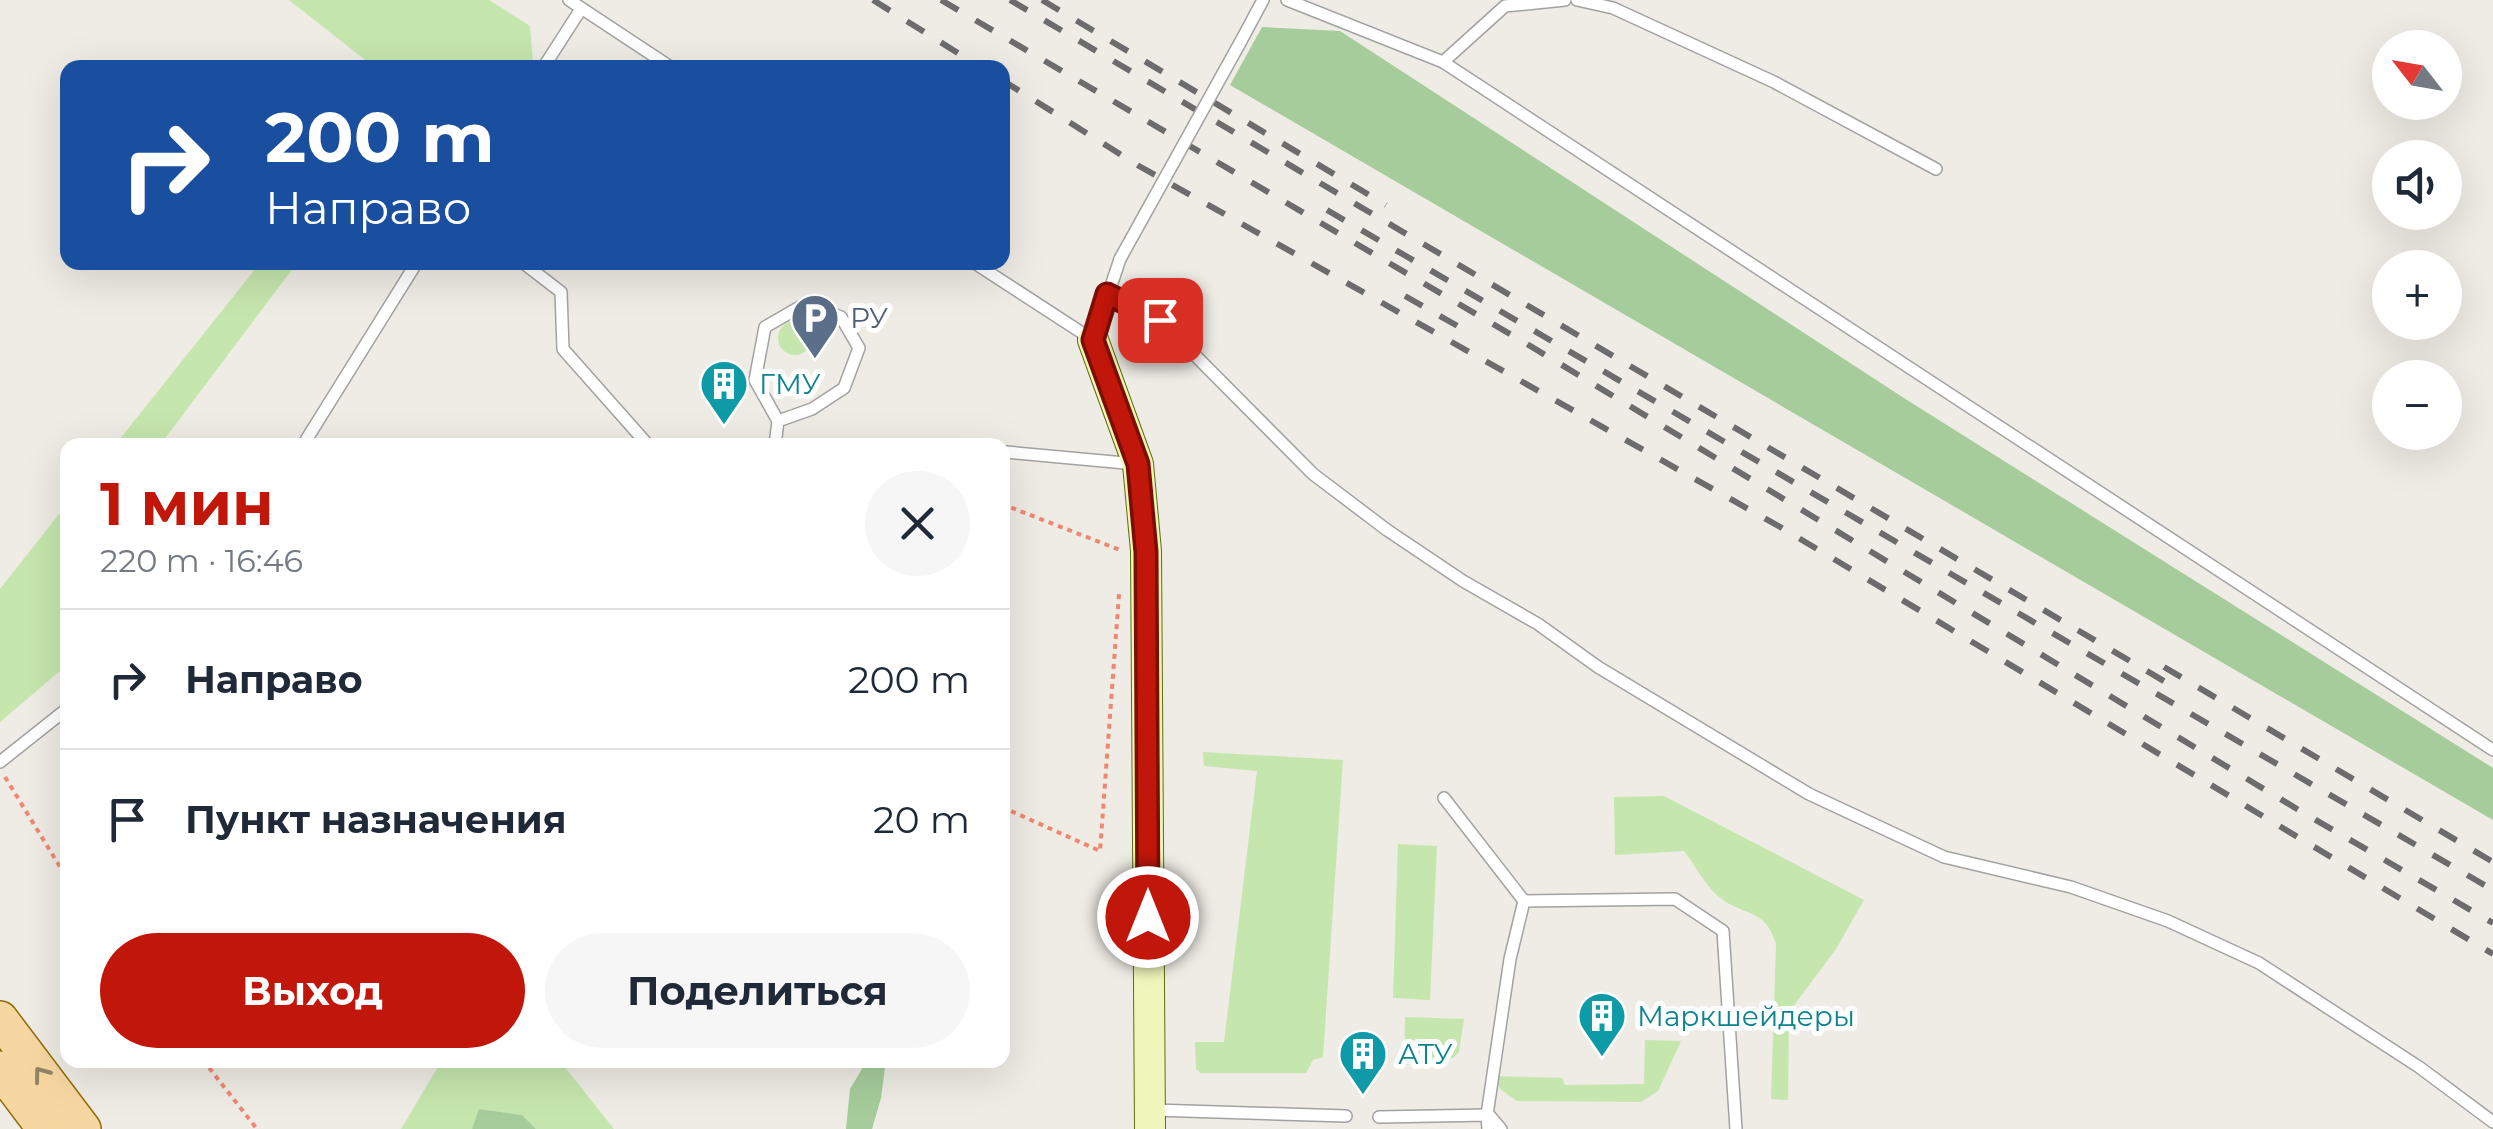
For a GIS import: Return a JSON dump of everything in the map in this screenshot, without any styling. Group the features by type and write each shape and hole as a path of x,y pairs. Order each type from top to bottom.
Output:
{"main road":[{"path":"0,1019 83,1129"},
{"path":"0,1070 45,1129"}],"street":[{"path":"1093,340 1138,464 1146,552 1150,1120"}],"lane":[{"path":"568,0 660,60"},
{"path":"985,270 1093,340 1120,259 1263,0"},
{"path":"1287,0 1444,62 2493,750"},
{"path":"1444,62 1505,6 1565,0"},
{"path":"1578,0 1613,8 1774,82 1936,169"},
{"path":"548,60 582,8"},
{"path":"307,438 412,270"},
{"path":"532,270 560,292 563,349 642,438"},
{"path":"1107,294 1160,320 1313,474 1386,530 1538,624 1598,667 1809,794 1944,856 2071,887 2168,921 2258,962 2419,1067 2493,1122"},
{"path":"776,438 778,420 756,380 765,327 805,304 842,317 858,348 844,388 812,409 778,420"},
{"path":"1010,452 1138,464"},
{"path":"0,765 60,715"},
{"path":"1444,798 1524,901"},
{"path":"1524,901 1676,899 1724,931 1736,1129"},
{"path":"1487,1122 1510,959 1524,901"},
{"path":"1150,1120 1346,1116"},
{"path":"1378,1117 1487,1122 1501,1129"}],"path":[{"path":"1010,507 1120,550 1120,566"},
{"path":"1010,812 1100,852 1119,583"},
{"path":"0,765 60,866"},
{"path":"208,1068 257,1129"}],"green space":[{"path":"289,0 489,0 530,26 533,60 365,60"},
{"path":"1262,27 1340,31 1907,400 2493,768 2493,820 1230,85"},
{"path":"254,270 292,270 165,438 121,438"},
{"path":"795,321 807,326 812,338 807,350 795,355 783,350 778,338 783,326"},
{"path":"60,513 60,671 0,722 0,589"},
{"path":"1203,752 1343,760 1323,1057 1313,1060 1306,1073 1201,1073 1196,1069 1195,1042 1224,1042 1257,771 1204,766"},
{"path":"1664,796 1864,900 1836,949 1789,1012 1788,1100 1771,1099 1776,944 1766,923 1718,896 1684,851 1615,855 1614,797"},
{"path":"1398,844 1437,846 1430,1000 1393,998"},
{"path":"1405,1017 1464,1019 1459,1052 1453,1058 1404,1065"},
{"path":"1645,1040 1681,1041 1658,1091 1641,1102 1517,1101 1500,1089 1496,1076 1562,1078 1565,1085 1644,1084"},
{"path":"437,1068 566,1068 614,1129 536,1129 522,1115 480,1109 472,1129 401,1129"},
{"path":"885,1068 881,1098 872,1129 846,1129 850,1089 862,1069"},
{"path":"479,1109 522,1115 536,1129 472,1129"}],"railway":[{"path":"873,0 969,60"},
{"path":"941,0 1527,344 2493,923"},
{"path":"1010,0 2174,687"},
{"path":"1042,0 1386,205"},
{"path":"1010,85 1139,166 1782,528 2493,954"},
{"path":"1327,210 2493,890"},
{"path":"1405,296 1468,332"},
{"path":"2164,667 2493,862"}],"place":[{"name":"РУ","path":"815,360"},
{"name":"ГМУ","path":"724,426"},
{"name":"Маркшейдеры","path":"1602,1058"},
{"name":"АТУ","path":"1363,1096"}],"route":[{"path":"1148,917 1146,552 1138,464 1093,340 1107,294 1160,320"}]}
